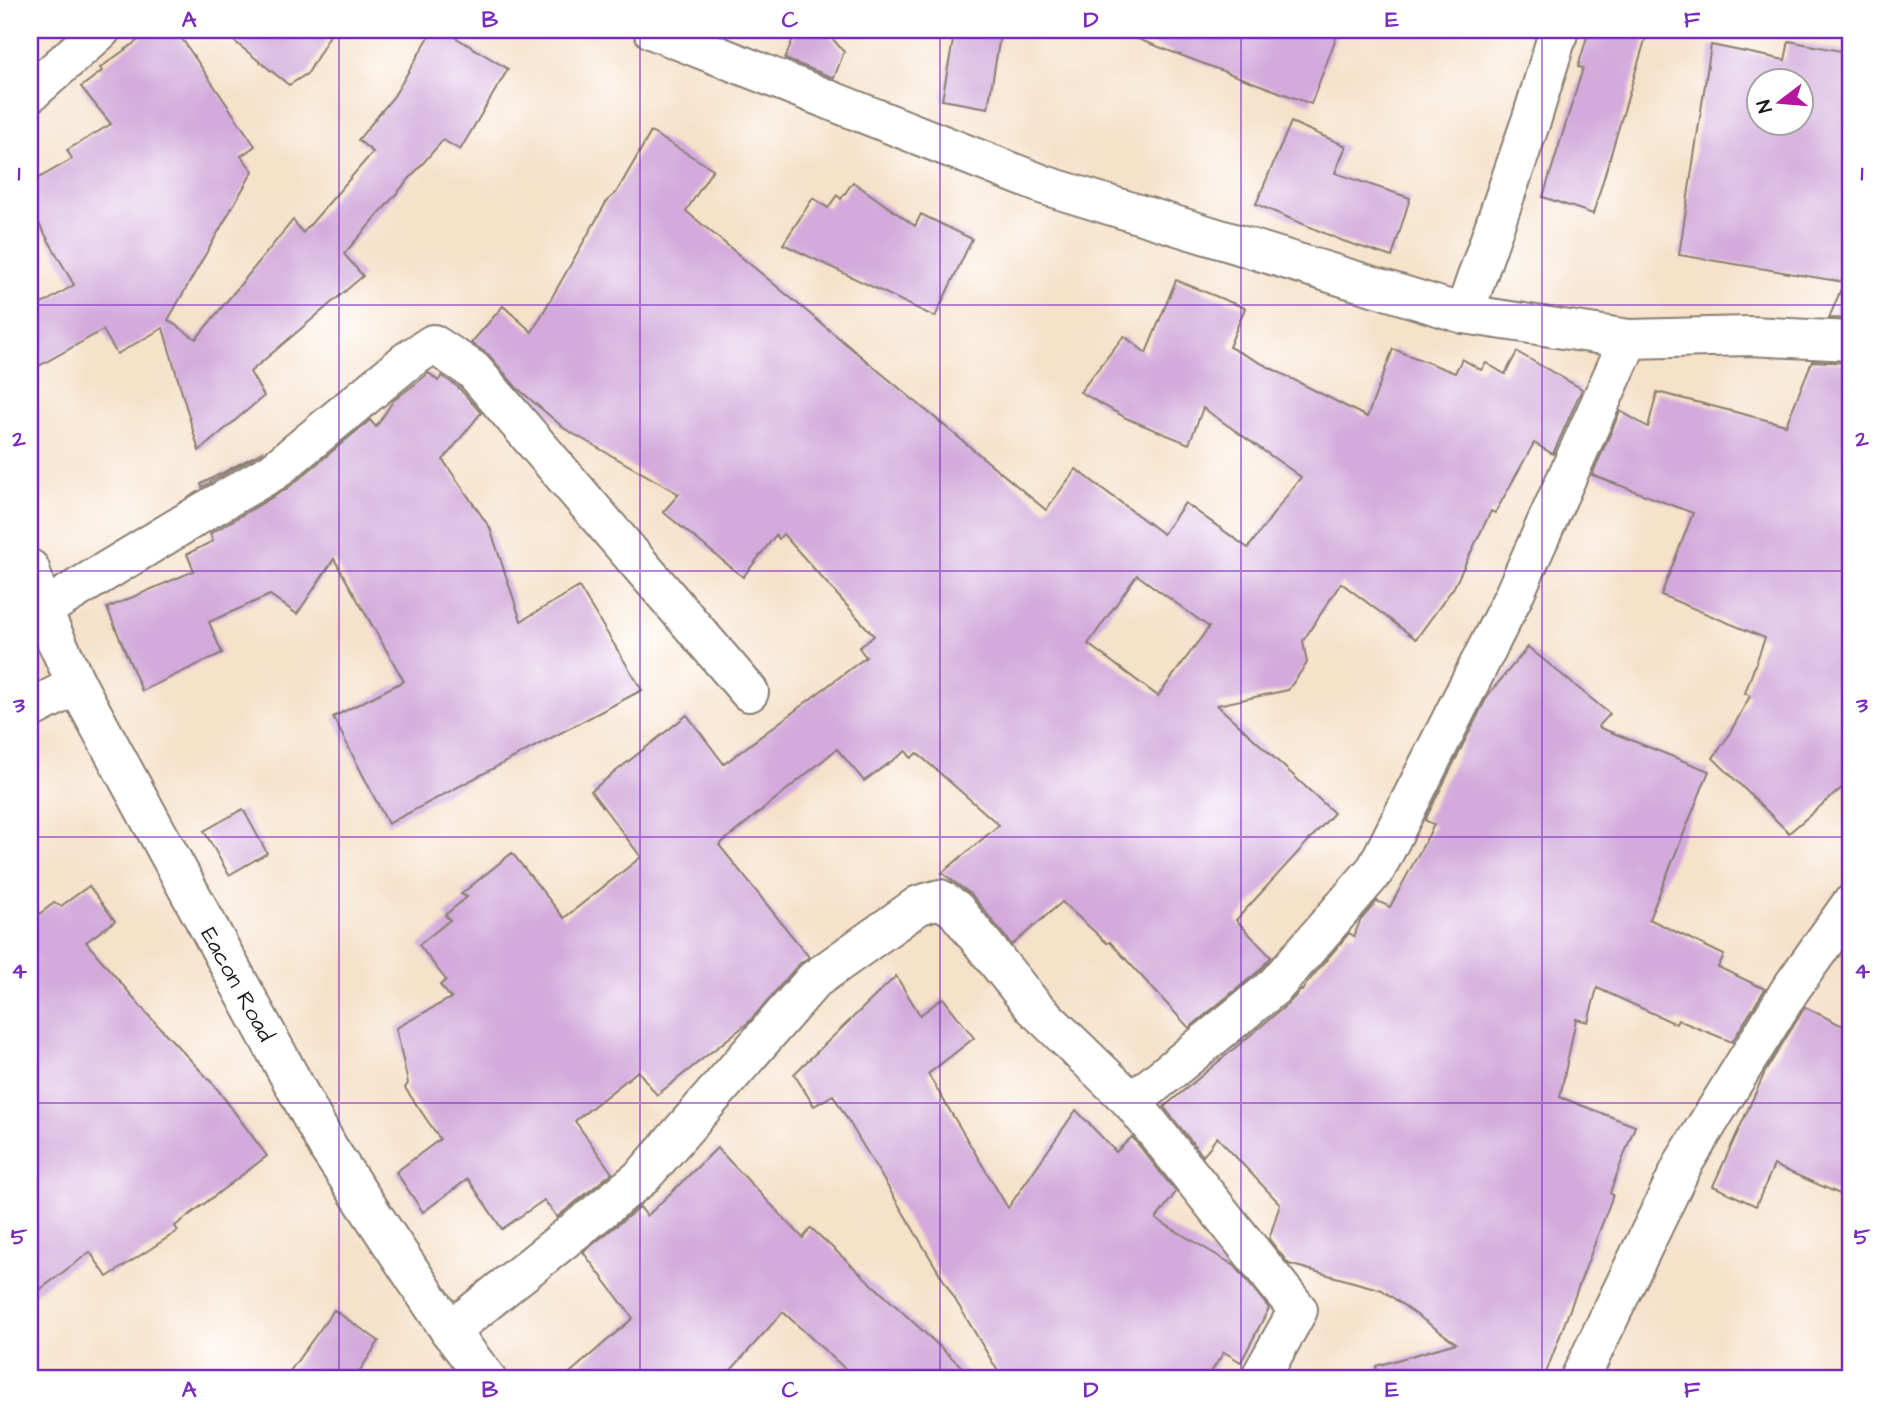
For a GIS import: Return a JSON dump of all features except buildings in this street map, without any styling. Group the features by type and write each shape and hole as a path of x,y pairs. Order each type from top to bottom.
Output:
{"street":[{"path":"30,93 101,30"},
{"path":"653,30 1044,185 1464,314 1629,338 1750,336 1851,341"},
{"path":"1464,314 1532,118 1559,30"},
{"path":"1132,1102 1275,986 1376,869 1513,597 1629,338"},
{"path":"42,610 274,471 407,361 433,344 473,370 749,692"},
{"name":"Eacon Road","path":"30,569 42,610 77,685 329,1149 450,1331 486,1378"},
{"path":"30,709 77,685"},
{"path":"450,1331 642,1177 814,980 919,905 940,899 955,909 1033,1006 1132,1102 1298,1310 1260,1378"},
{"path":"1580,1378 1684,1162 1790,990 1851,904"}]}
